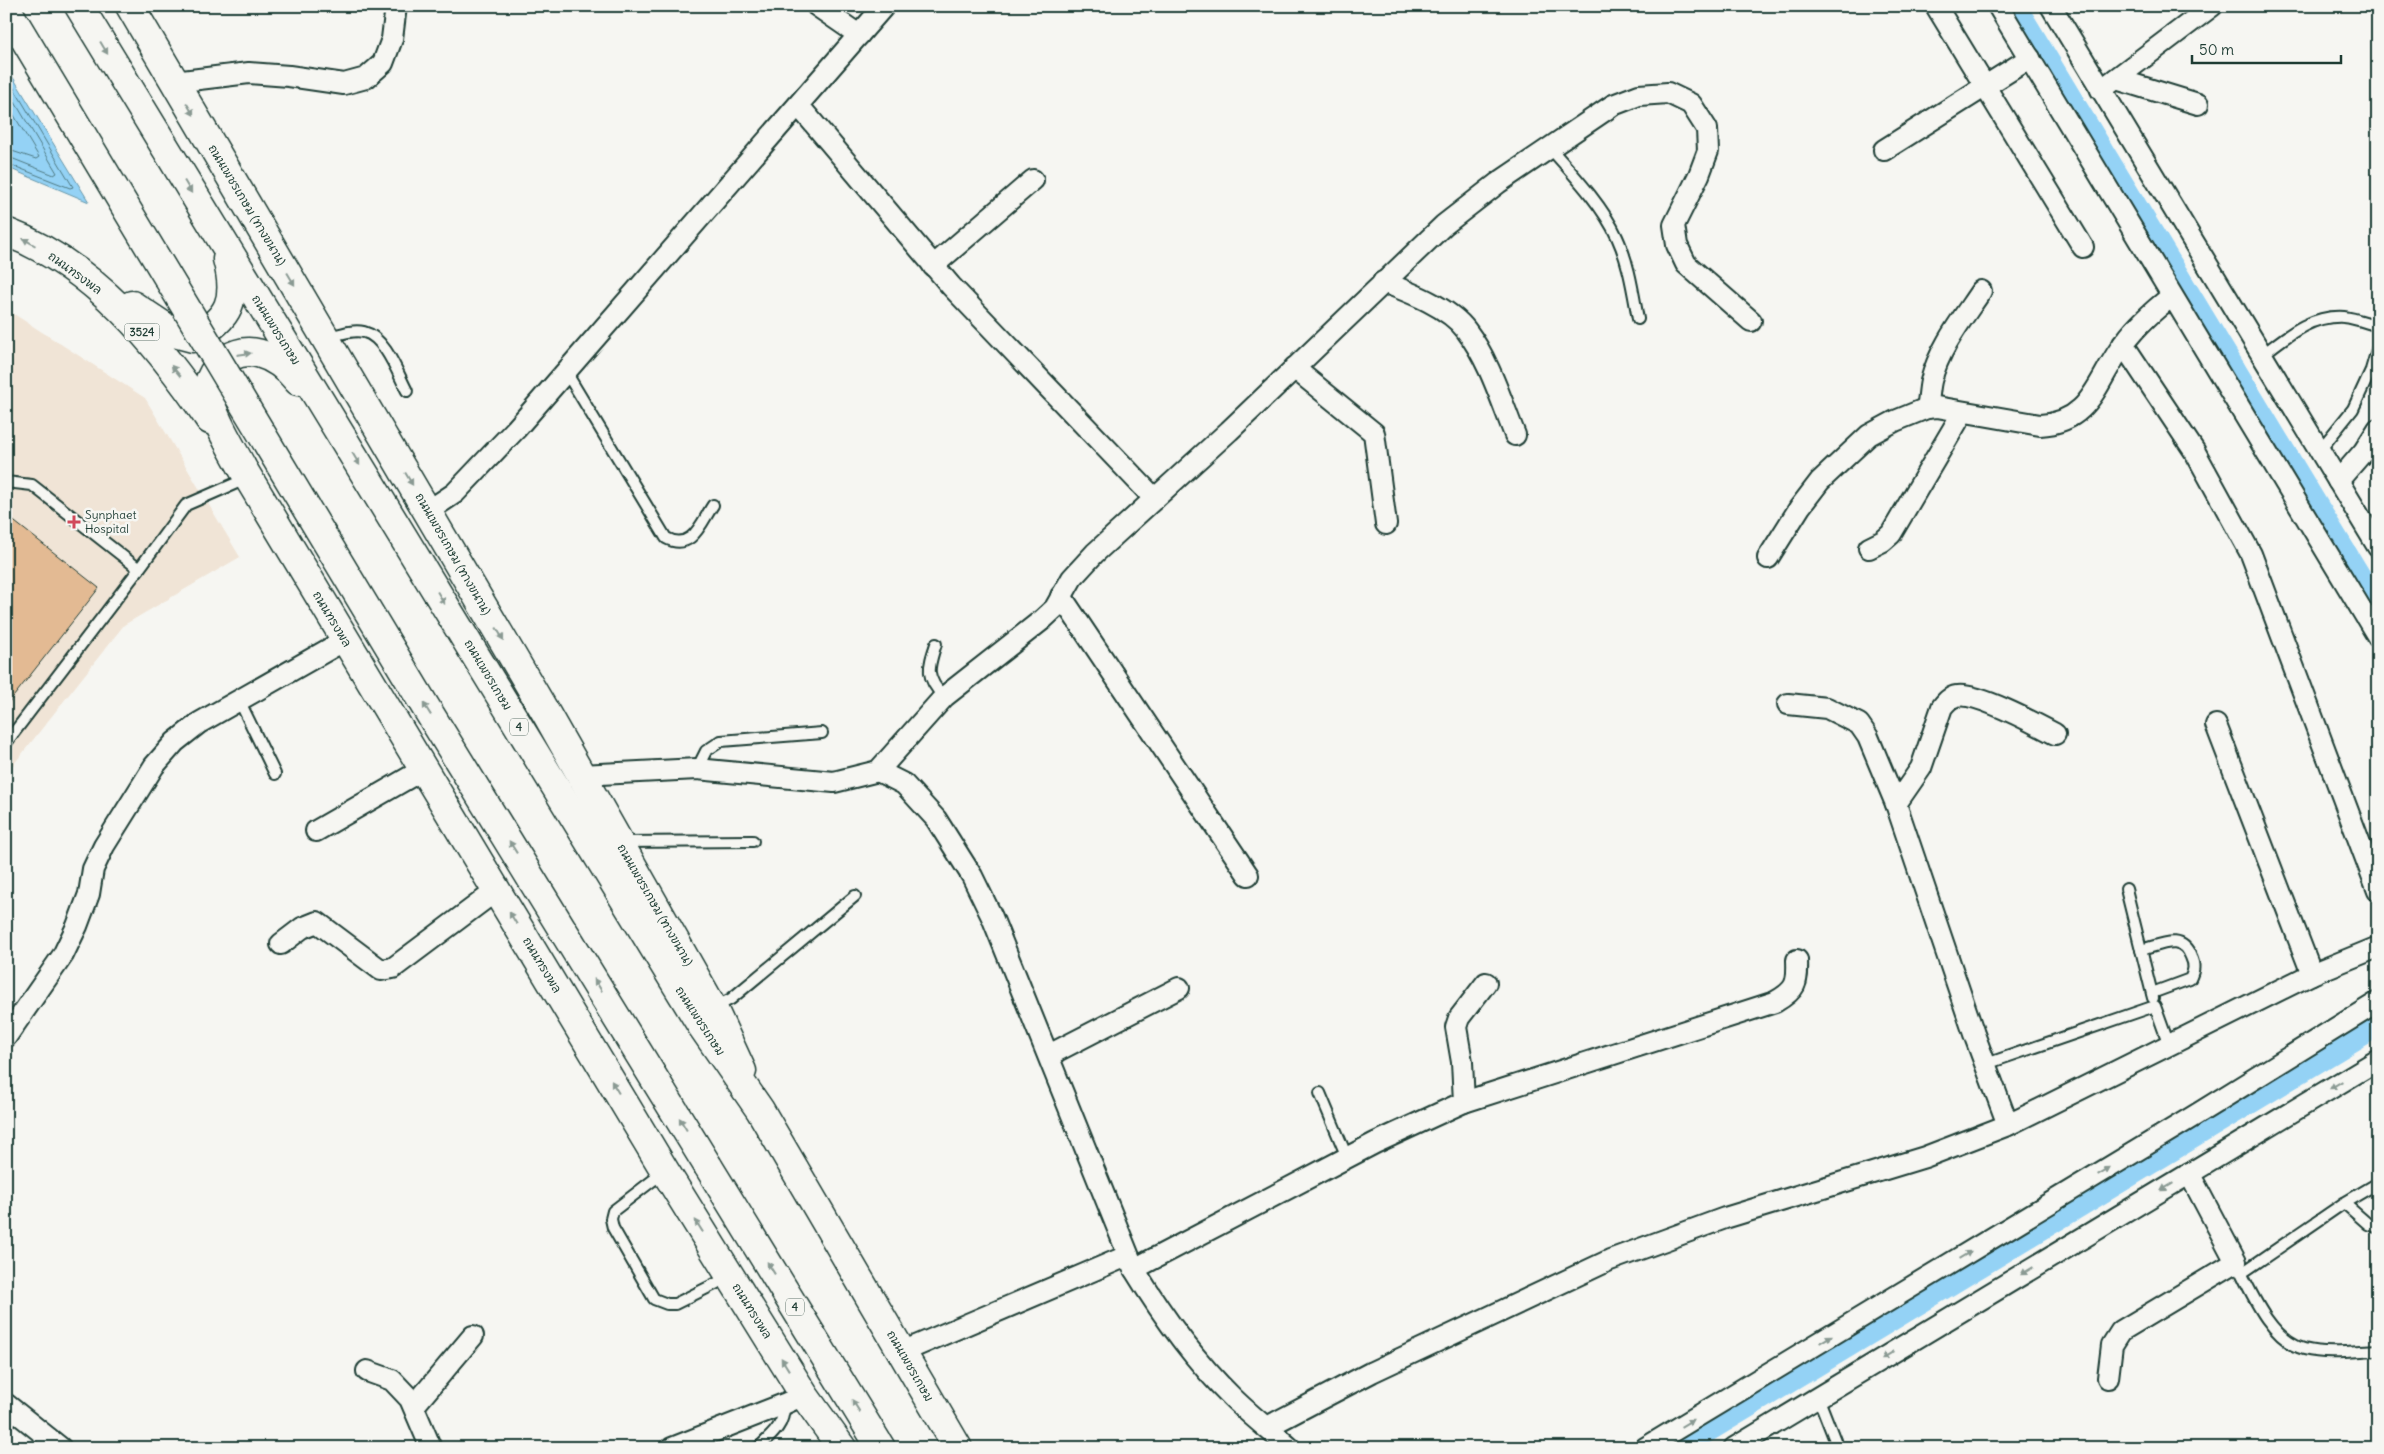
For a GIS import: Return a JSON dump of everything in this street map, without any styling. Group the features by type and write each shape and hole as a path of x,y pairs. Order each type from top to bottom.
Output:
{"main road":[{"name":"ถนนเพชรเกษม","path":"79,6 211,226 340,432 701,1025 760,1110 958,1448"},
{"name":"ถนนเพชรเกษม (ทางขนาน)","path":"130,6 428,511 581,775 713,1008 760,1110"},
{"name":"4","path":"6,8 425,706 881,1448"},
{"path":"92,282 111,290 174,333 194,338 213,327 220,319 229,306 233,290 227,258 211,226"},
{"name":"ถนนทรงพล","path":"6,232 45,251 92,282 133,321 183,380 246,474 422,770 497,890 730,1277 794,1400 842,1448"},
{"path":"246,474 223,432 208,391 212,374 226,358 241,353 255,353 274,358 290,371 340,432"}],"street":[{"path":"174,82 249,73 289,76 344,84 366,78 383,63 392,39 396,6"},
{"path":"817,6 859,36"},
{"path":"428,511 455,493 516,429 799,106 884,6"},
{"path":"1936,6 2083,247"},
{"path":"1998,6 2378,637"},
{"path":"2050,6 2109,84 2262,355 2378,547"},
{"path":"2109,84 2212,6"},
{"path":"1884,150 2030,58"},
{"path":"2109,84 2198,104"},
{"path":"581,775 696,769 834,782 878,771 944,697 1055,608 1072,578 1154,498 1444,225 1498,184 1613,105 1639,94 1668,93 1691,104 1707,129 1708,151 1700,175 1674,225 1677,245 1686,264 1751,321"},
{"path":"799,106 933,266 1154,498"},
{"path":"933,266 1033,180"},
{"path":"1383,282 1414,294 1447,313 1465,328 1490,375 1515,435"},
{"path":"1927,408 1931,380 1938,363 1957,326 1981,291"},
{"path":"1768,558 1800,507 1820,481 1849,451 1869,436 1895,421 1927,408 2040,425 2057,424 2072,417 2087,403 2123,344 2138,325 2172,296"},
{"path":"2123,344 2195,452 2251,554 2378,891"},
{"path":"1294,368 1374,433 1386,524"},
{"path":"1870,548 1891,534 1963,412"},
{"path":"2338,481 2364,451 2378,429"},
{"path":"1061,596 1248,875"},
{"path":"6,1037 62,956 86,902 93,869 104,846 154,766 175,742 199,723 345,640"},
{"path":"1896,804 1920,768 1942,707 1949,699 1958,696 1969,696 2025,718 2055,734"},
{"path":"1788,704 1828,708 1859,724 1868,737 1896,804 2008,1125"},
{"path":"2216,725 2312,974"},
{"path":"316,831 422,770"},
{"path":"878,771 904,784 936,819 954,845 992,917 1049,1055 1130,1263 1166,1320 1204,1366 1232,1398 1290,1448"},
{"path":"281,944 302,928 317,922 381,970 393,968 497,890"},
{"path":"1266,1428 1372,1372 1610,1260 1725,1218 1925,1157 2008,1125 2312,974 2378,947"},
{"path":"902,1352 1130,1263 1464,1102 1775,1002 1794,988 1798,976 1798,960"},
{"path":"1464,1102 1462,1062 1456,1027 1459,1018 1486,983"},
{"path":"1049,1055 1179,988"},
{"path":"1645,1448 2194,1116 2378,1002"},
{"path":"1734,1448 2378,1060"},
{"path":"2108,1378 2112,1345 2121,1331 2239,1268 2189,1173"},
{"path":"414,1406 473,1336"},
{"path":"367,1371 392,1380 410,1399 431,1448"},
{"path":"672,1448 794,1400"},
{"path":"7,1407 61,1448"}],"lane":[{"path":"1550,148 1583,187 1617,236 1630,276 1638,319"},
{"path":"2262,355 2308,322 2326,318 2346,317 2378,326"},
{"path":"326,338 354,331 365,332 375,337 387,352 407,391"},
{"path":"2320,450 2354,408 2371,370 2378,346"},
{"path":"566,372 666,538 674,542 684,542 692,538 712,505"},
{"path":"6,743 139,570 186,505 246,474"},
{"path":"6,482 32,485 139,570"},
{"path":"936,644 929,673 932,684 944,697"},
{"path":"239,700 275,774"},
{"path":"696,769 706,751 721,741 822,733"},
{"path":"619,842 753,841"},
{"path":"2126,889 2155,1006 2169,1044"},
{"path":"713,1008 731,999 855,896"},
{"path":"2141,950 2171,942 2180,942 2188,946 2193,962 2194,972 2190,979 2152,993"},
{"path":"1986,1064 2155,1006"},
{"path":"1320,1093 1347,1157"},
{"path":"665,1171 613,1211 611,1219 613,1228 654,1300 675,1304 730,1277"},
{"path":"2378,1183 2344,1202 2239,1268 2262,1312 2284,1338 2302,1349 2325,1352 2378,1350"},
{"path":"2344,1202 2368,1224 2378,1228"},
{"path":"1818,1397 1838,1448"},
{"path":"758,1448 783,1422 794,1400"}],"shaded area":[{"path":"6,309 145,398 240,557 124,625 6,774"}],"water":[{"path":"6,66 89,202 6,167"}],"building":[{"path":"6,515 99,588 6,706"}],"waterway":[{"path":"2016,6 2378,605"},
{"path":"1681,1448 2378,1026"}],"place":[{"name":"Synphaet Hospital","path":"74,522"}]}
